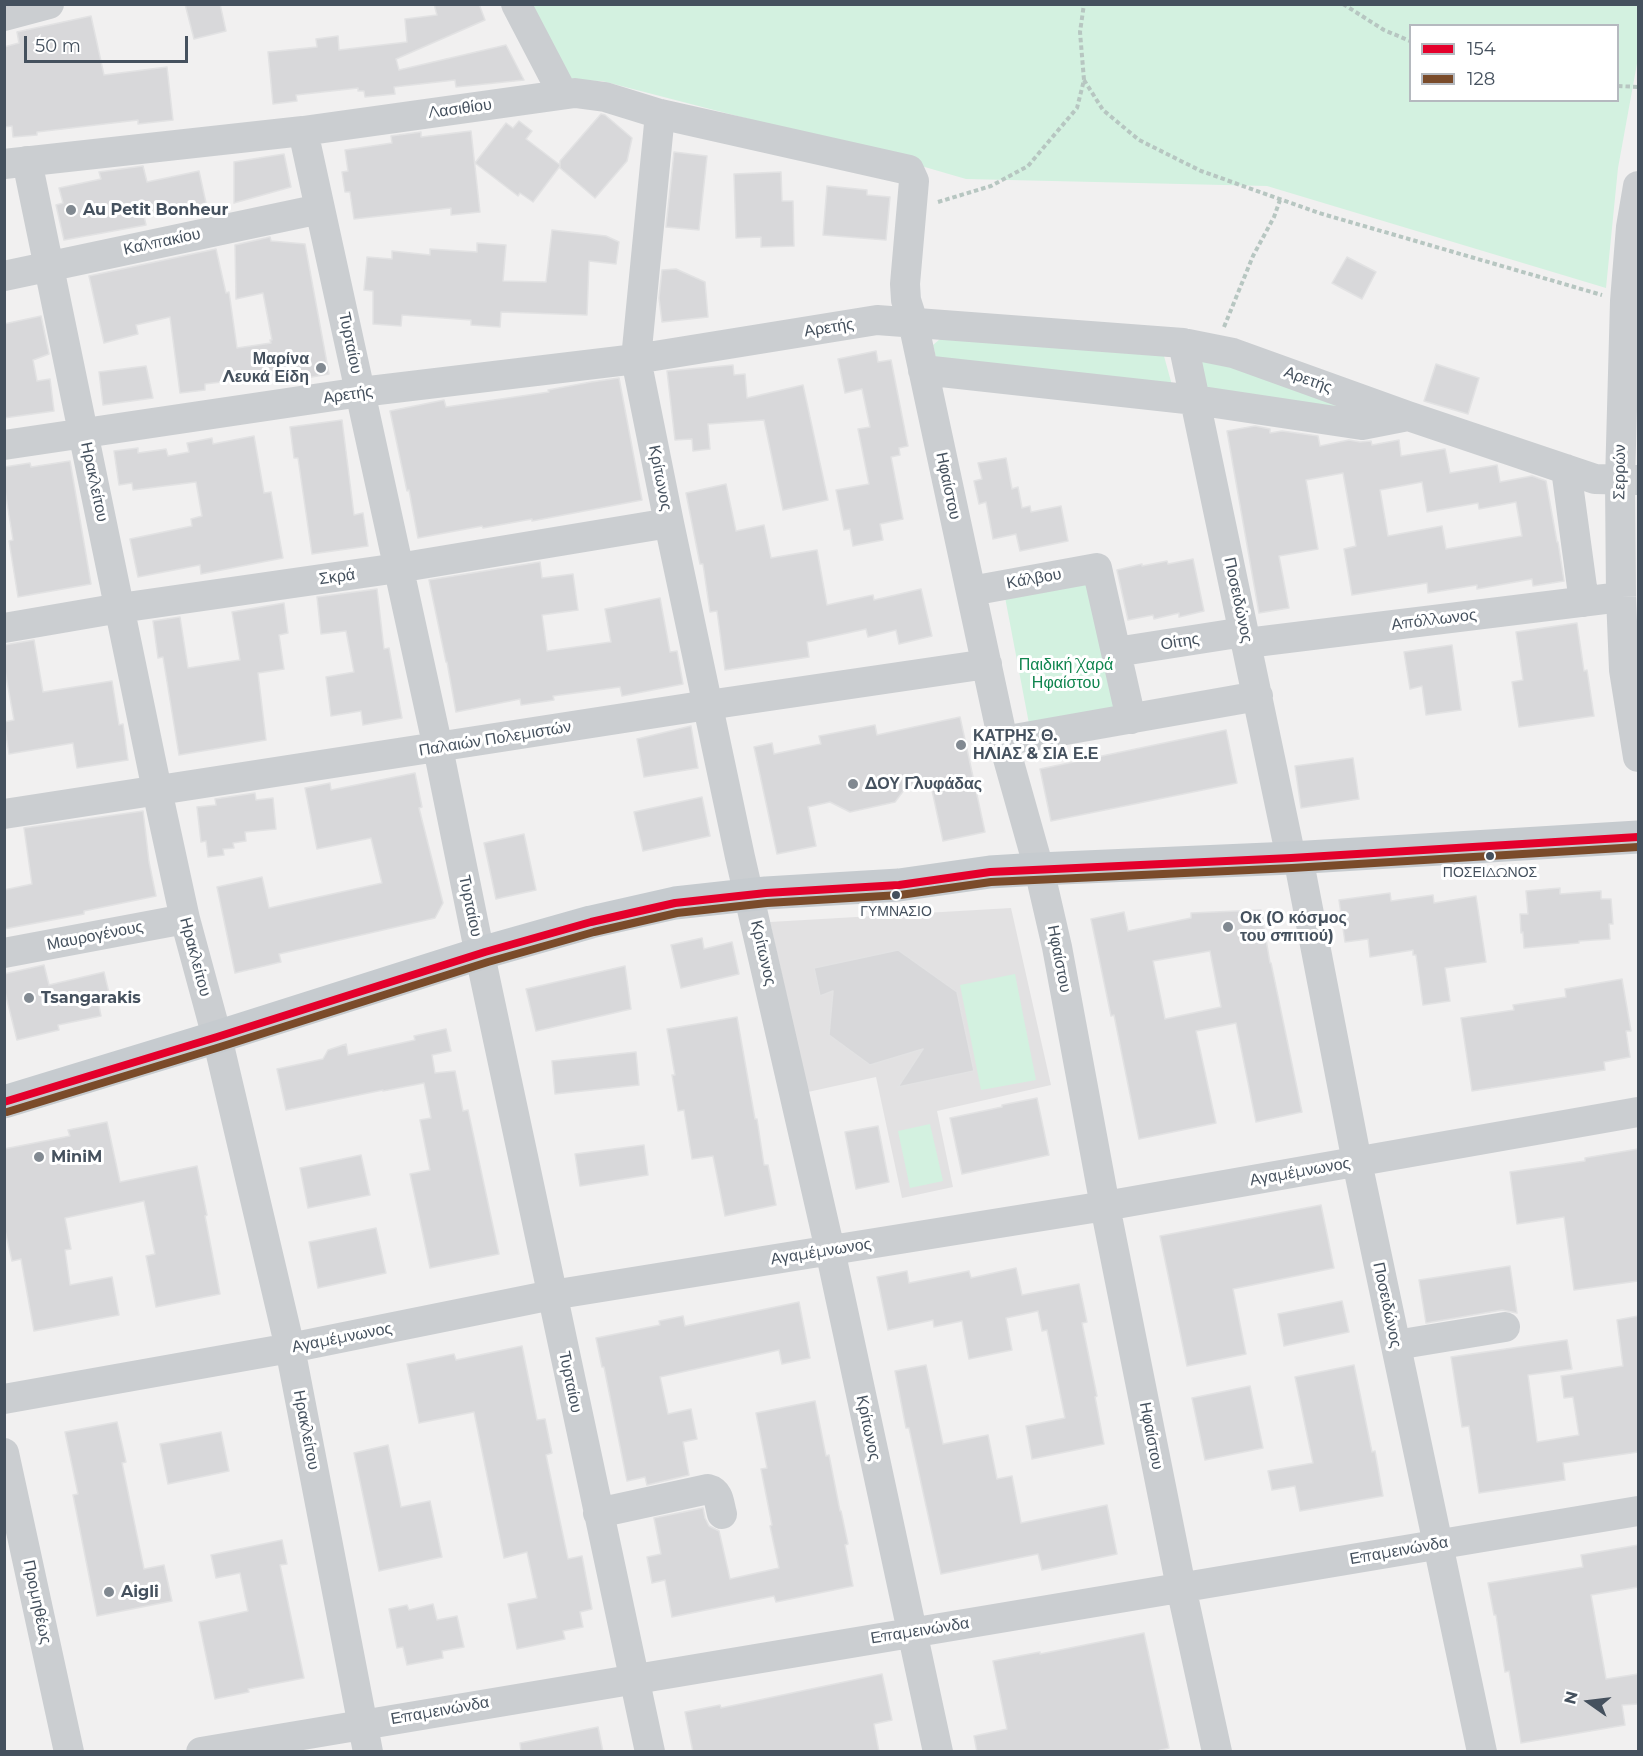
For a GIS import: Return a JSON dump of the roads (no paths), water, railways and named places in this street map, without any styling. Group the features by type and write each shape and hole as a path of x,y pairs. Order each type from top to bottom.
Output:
{"main road":[{"path":"4,1102 591,922 675,903 749,895 899,885 990,872 1638,837"}],"street":[{"path":"4,16 49,4"},
{"path":"516,4 563,94"},
{"name":"Λασιθίου","path":"16,163 303,131 575,93 605,97 660,114 909,170"},
{"name":"Κρίτωνος","path":"660,114 636,359 749,895 830,1250 938,1752"},
{"name":"Τυρταίου","path":"303,131 438,748 650,1752"},
{"name":"Ηρακλείτου","path":"16,163 49,266 185,919 217,1037 290,1348 365,1738"},
{"name":"Ηφαίστου","path":"909,170 914,180 905,284 906,300 913,322 1004,741 1039,869 1057,947 1105,1206 1181,1587 1217,1752"},
{"name":"Σερρών","path":"1638,186 1631,227 1629,481 1621,597 1624,670 1638,757"},
{"name":"Καλπακίου","path":"4,276 321,209"},
{"name":"Αρετής","path":"4,445 361,392 636,359 877,320 1183,343 1233,353 1408,416 1595,479 1629,481"},
{"name":"Ποσειδώνος","path":"1183,343 1258,696 1295,857 1482,1752"},
{"path":"923,370 1195,400 1362,425 1408,416"},
{"path":"1566,469 1584,602"},
{"name":"Σκρά","path":"4,627 398,568 669,523"},
{"name":"Κάλβου","path":"971,591 1097,568 1116,652"},
{"name":"Απόλλωνος","path":"1246,638 1621,597"},
{"name":"Οίτης","path":"1116,652 1246,638"},
{"path":"1116,652 1131,719"},
{"name":"Παλαιών Πολεμιστών","path":"5,811 438,748 987,663"},
{"path":"1004,741 1258,696"},
{"name":"Μαυρογένους","path":"4,953 185,919"},
{"name":"Αγαμέμνωνος","path":"4,1399 290,1348 552,1295 1105,1206 1638,1112"},
{"path":"1396,1345 1505,1327"},
{"name":"Προμηθέως","path":"4,1453 69,1752"},
{"path":"598,1513 708,1489 717,1494 722,1514"},
{"name":"Επαμεινώνδα","path":"201,1752 365,1738 633,1679 1638,1511"}],"place":[{"name":"Au Petit Bonheur","path":"71,210"},
{"name":"Μαρίνα Λευκά Είδη","path":"321,368"},
{"name":"ΚΑΤΡΗΣ Θ. ΗΛΙΑΣ & ΣΙΑ Ε.Ε","path":"961,745"},
{"name":"ΔΟΥ Γλυφάδας","path":"853,784"},
{"name":"ΠΟΣΕΙΔΩΝΟΣ","path":"1490,856"},
{"name":"ΓΥΜΝΑΣΙΟ","path":"896,895"},
{"name":"Οκ (Ο κόσμος του σπιτιού)","path":"1228,927"},
{"name":"Tsangarakis","path":"29,998"},
{"name":"MiniM","path":"39,1157"},
{"name":"Aigli","path":"109,1592"}],"park label":[{"name":"Παιδική Χαρά Ηφαίστου","path":"1066,674"}]}
